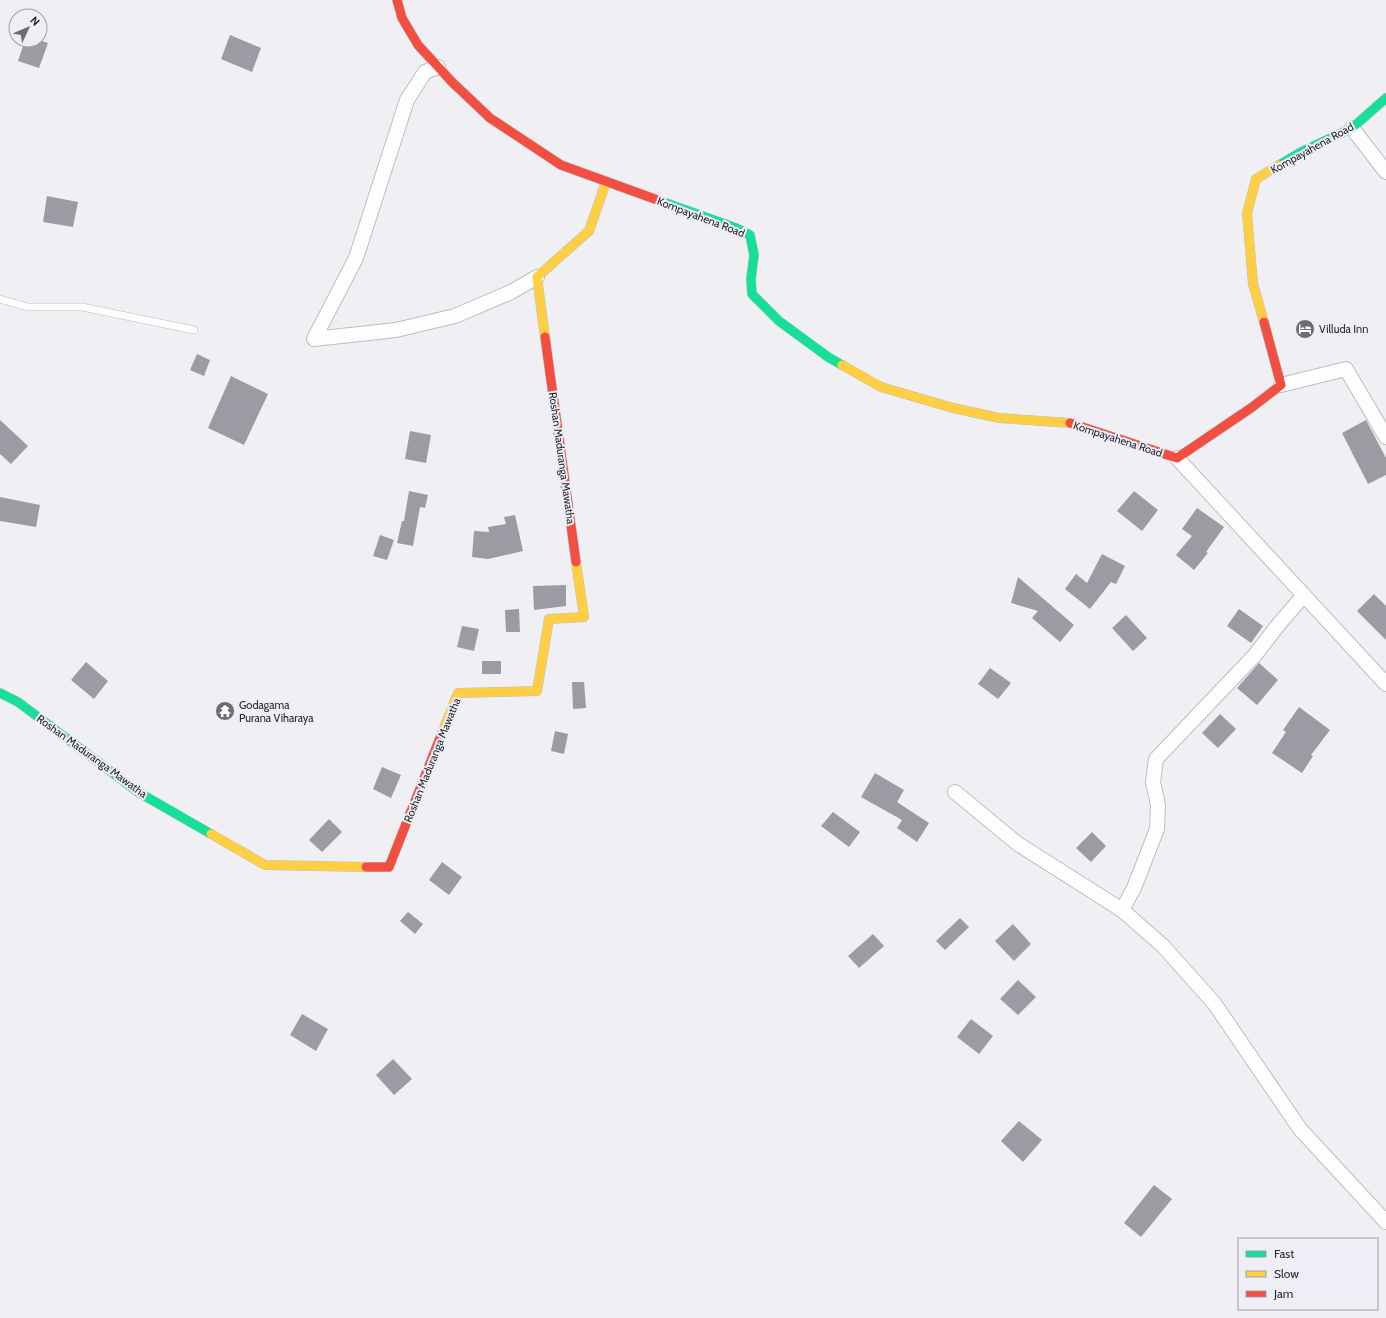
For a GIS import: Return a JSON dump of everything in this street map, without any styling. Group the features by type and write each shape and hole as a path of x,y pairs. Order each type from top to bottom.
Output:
{"street":[{"name":"Kompayahena Road","path":"398,0 402,18 418,45 452,82 495,122 561,165 736,228 750,235 754,255 751,279 752,294 779,321 828,357 881,387 953,408 1000,418 1072,423 1177,458 1386,684"},
{"path":"438,67 425,72 407,100 356,258 314,339 396,330 455,316 511,292 538,277 589,231 606,182"},
{"name":"Kompayahena Road","path":"1177,458 1251,408 1281,385 1253,284 1247,212 1256,179 1301,152 1352,128 1386,98"},
{"path":"1352,128 1386,172"},
{"name":"Roshan Maduranga Mawatha","path":"0,693 18,702 138,792 265,865 389,867 458,693 537,691 549,619 584,617 538,277"},
{"path":"1281,385 1346,369 1386,437"},
{"path":"1122,910 1134,888 1157,829 1158,805 1153,782 1156,759 1255,655 1304,595"},
{"path":"955,792 1018,844 1122,910 1163,946 1214,1003 1300,1129 1386,1222"}],"lane":[{"path":"0,299 28,307 82,307 194,330"}],"building":[{"path":"230,35 261,48 252,72 221,59"},
{"path":"22,48 46,48 39,68 18,61"},
{"path":"47,196 78,202 73,227 43,222"},
{"path":"197,354 210,360 204,376 190,370"},
{"path":"231,376 268,394 244,445 208,428"},
{"path":"0,420 28,446 11,464 0,454"},
{"path":"1366,420 1386,458 1386,475 1368,484 1342,433"},
{"path":"410,431 431,435 426,463 405,459"},
{"path":"409,491 428,495 425,508 420,507 413,546 397,543 402,521 404,521"},
{"path":"1134,491 1158,510 1142,531 1117,511"},
{"path":"0,497 40,505 36,527 0,521"},
{"path":"1197,508 1224,527 1206,552 1208,553 1194,570 1176,555 1192,536 1182,529"},
{"path":"515,515 523,551 488,559 472,557 474,531 489,532 488,527 506,524 504,517"},
{"path":"380,535 394,540 387,560 373,556"},
{"path":"1102,554 1125,566 1116,584 1111,582 1090,609 1065,589 1076,574 1087,583"},
{"path":"1018,577 1074,625 1060,642 1032,618 1038,611 1011,603"},
{"path":"566,585 566,606 534,610 533,586"},
{"path":"1374,594 1386,606 1386,640 1357,611"},
{"path":"519,609 520,632 506,632 505,610"},
{"path":"1239,609 1263,626 1251,643 1227,626"},
{"path":"1126,615 1147,638 1133,651 1112,628"},
{"path":"462,626 479,629 474,651 457,647"},
{"path":"482,661 501,661 501,674 482,674"},
{"path":"86,662 108,681 94,699 71,680"},
{"path":"1259,663 1278,680 1257,705 1237,688"},
{"path":"990,668 1011,683 998,699 978,684"},
{"path":"572,682 584,682 586,708 573,709"},
{"path":"1299,707 1330,730 1311,755 1313,756 1302,773 1272,753 1286,732 1283,730"},
{"path":"1220,714 1236,729 1218,748 1202,733"},
{"path":"555,731 568,734 564,754 551,751"},
{"path":"382,767 401,775 391,798 373,789"},
{"path":"875,773 904,790 897,802 929,823 917,842 897,828 902,820 861,797"},
{"path":"833,812 860,832 849,847 821,826"},
{"path":"329,819 342,832 322,852 309,840"},
{"path":"1092,832 1106,846 1091,862 1076,848"},
{"path":"442,862 462,877 449,895 429,880"},
{"path":"408,912 423,924 415,934 400,921"},
{"path":"960,918 969,927 945,950 936,941"},
{"path":"1013,924 1031,944 1014,961 995,941"},
{"path":"873,934 884,946 859,968 848,956"},
{"path":"1018,980 1036,997 1018,1015 1000,999"},
{"path":"302,1014 328,1029 316,1051 290,1035"},
{"path":"971,1019 993,1036 979,1054 957,1037"},
{"path":"393,1059 412,1079 394,1095 376,1075"},
{"path":"1019,1121 1042,1140 1023,1162 1001,1141"},
{"path":"1154,1185 1172,1199 1141,1237 1124,1223"}],"traffic: fast":[{"path":"1279,165 1301,152 1352,128 1386,98"},
{"path":"663,202 736,228 750,235 754,255 751,279 752,294 779,321 828,357 842,365"},
{"path":"0,693 18,702 138,792 211,834"}],"traffic: slow":[{"path":"1264,322 1253,284 1247,213 1256,179 1279,165"},
{"path":"545,337 537,277 589,231 606,182"},
{"path":"842,365 881,387 953,408 999,418 1070,423"},
{"path":"442,733 458,693 537,691 549,619 584,617 576,562"},
{"path":"211,834 265,865 366,867"}],"traffic: jam":[{"path":"397,0 402,18 418,45 452,82 490,118 561,165 663,202"},
{"path":"1070,423 1177,458 1251,408 1281,385 1264,322"},
{"path":"545,337 576,562"},
{"path":"366,867 389,867 442,733"}],"place":[{"name":"Villuda Inn","path":"1305,329"},
{"name":"Godagama Purana Viharaya","path":"225,711"}]}
